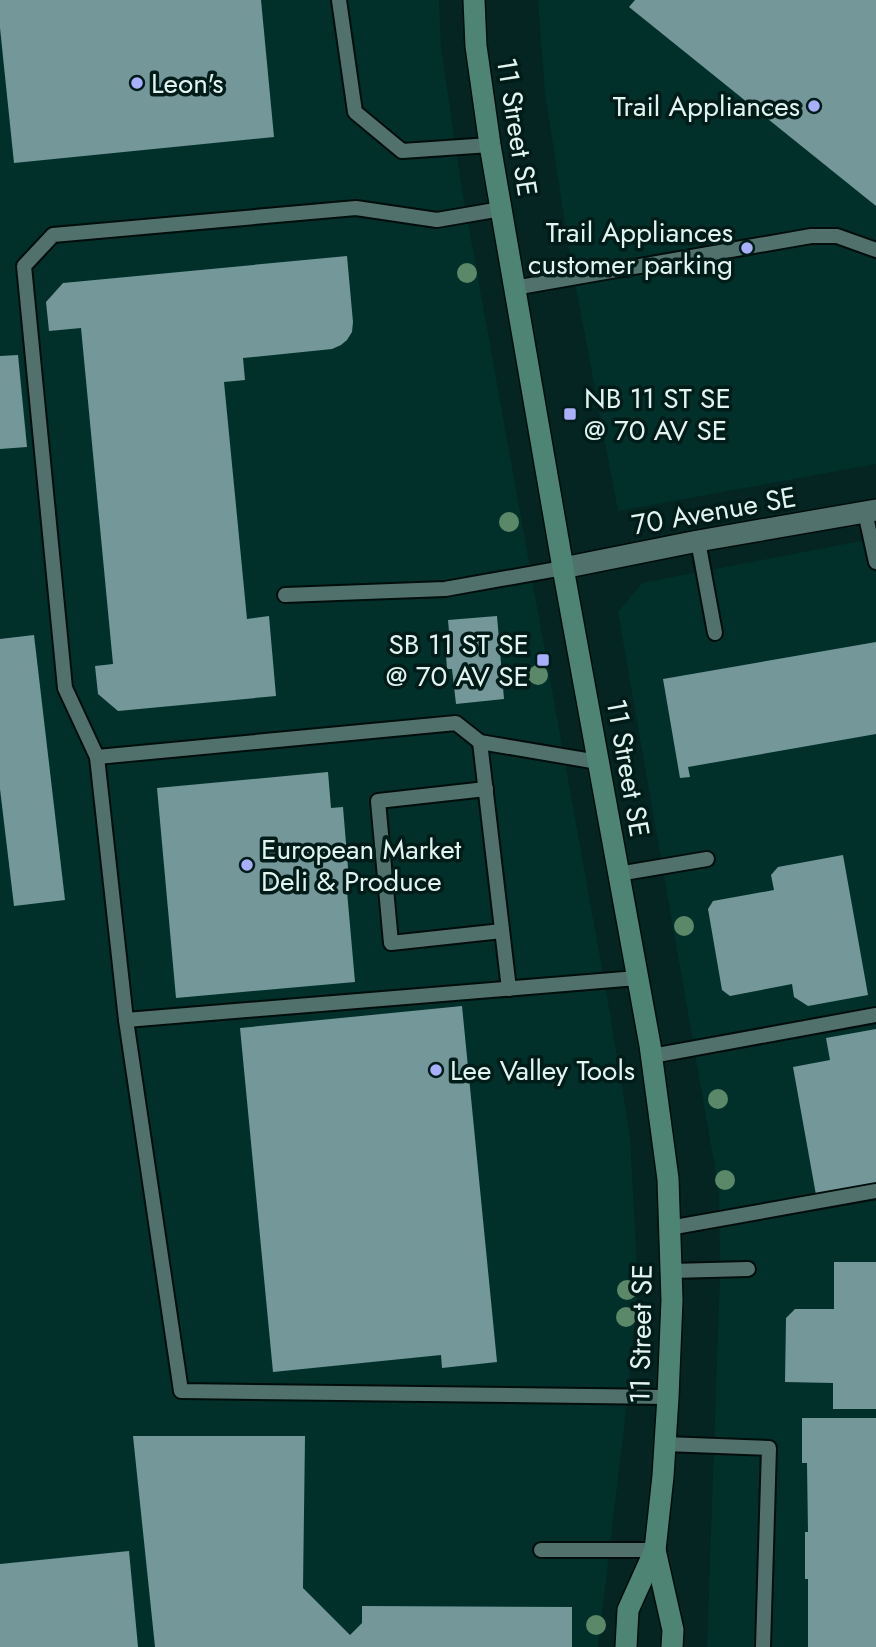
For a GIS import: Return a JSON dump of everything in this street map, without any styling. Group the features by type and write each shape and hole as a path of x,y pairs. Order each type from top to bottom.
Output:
{"street":[{"name":"11 Street SE","path":"474,0 476,46 490,145 563,568 652,1056 668,1179 672,1300 665,1444 654,1550 628,1611 626,1647"},
{"name":"70 Avenue SE","path":"563,568 871,511"},
{"name":"11 Street SE","path":"654,1550 673,1629 673,1647"}],"lane":[{"path":"339,0 355,112 402,151 490,145"},
{"path":"501,209 438,220 356,208 53,235 24,266 65,688 97,757 125,1020 181,1391 668,1397"},
{"path":"514,288 811,236 837,236 876,250"},
{"path":"871,511 876,562"},
{"path":"698,541 715,632"},
{"path":"285,595 445,589 563,568"},
{"path":"97,757 456,723 481,742 598,762"},
{"path":"481,742 509,989"},
{"path":"486,789 378,801 391,943 502,931"},
{"path":"618,874 707,859"},
{"path":"125,1020 637,978"},
{"path":"652,1056 876,1015"},
{"path":"670,1228 876,1191"},
{"path":"671,1271 748,1269"},
{"path":"665,1444 769,1448 763,1647"},
{"path":"541,1550 654,1550"}],"shaded area":[{"path":"0,0 439,0 441,48 462,189 630,1137 638,1287 598,1647 0,1647"},
{"name":"Trail Appliances customer parking","path":"538,0 876,0 876,464 618,511 570,256 545,93"},
{"path":"876,538 876,1647 707,1647 720,1275 719,1191 618,612 642,583"}],"building":[{"name":"Leon's","path":"0,0 261,0 274,137 14,163 0,28"},
{"name":"Trail Appliances","path":"635,0 876,0 876,206 629,7"},
{"path":"347,256 353,322 352,332 347,340 332,349 243,358 245,380 224,382 247,619 269,616 276,696 118,711 98,694 95,666 113,664 81,328 49,331 46,302 63,283"},
{"path":"18,355 27,447 0,449 0,356"},
{"path":"497,616 504,699 456,704 452,669 447,669 446,655 451,655 448,620"},
{"path":"34,635 65,900 14,906 0,789 0,639"},
{"path":"876,642 876,734 688,767 690,777 680,778 663,679"},
{"path":"328,772 331,808 343,807 355,982 176,998 157,788"},
{"path":"843,855 868,995 808,1006 794,997 792,984 730,996 722,990 708,909 713,901 774,890 771,875 778,867"},
{"path":"462,1006 497,1362 442,1368 441,1355 273,1372 240,1028"},
{"path":"876,1029 876,1184 816,1195 793,1067 830,1060 826,1038"},
{"path":"834,1262 876,1262 876,1409 833,1409 833,1383 785,1382 786,1318 795,1309 834,1309"},
{"path":"802,1418 876,1418 876,1647 808,1647 808,1579 805,1579 805,1532 808,1532 807,1463 802,1463"},
{"path":"133,1436 305,1436 303,1588 350,1635 362,1623 362,1606 572,1607 572,1647 155,1647"},
{"path":"129,1551 138,1647 0,1647 0,1564"}],"place":[{"name":"Leon's","path":"137,83"},
{"name":"Trail Appliances","path":"814,106"},
{"name":"Trail Appliances customer parking","path":"747,248"},
{"name":"NB 11 ST SE @ 70 AV SE","path":"570,414"},
{"name":"SB 11 ST SE @ 70 AV SE","path":"543,660"},
{"name":"European Market Deli & Produce","path":"247,865"},
{"name":"Lee Valley Tools","path":"436,1070"}]}
